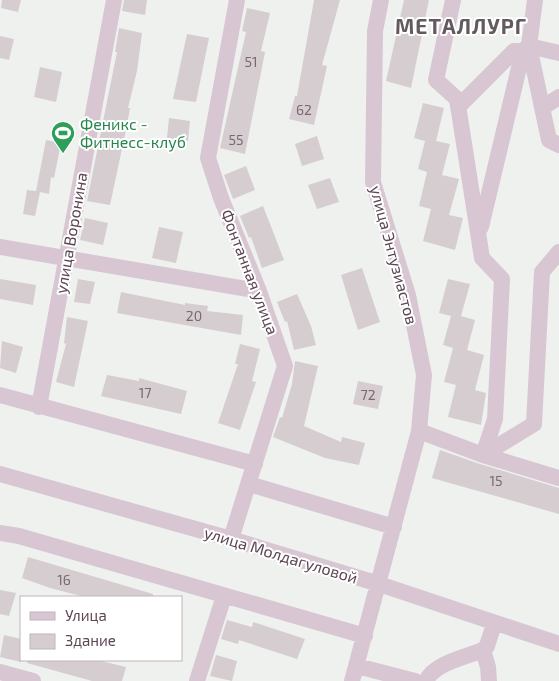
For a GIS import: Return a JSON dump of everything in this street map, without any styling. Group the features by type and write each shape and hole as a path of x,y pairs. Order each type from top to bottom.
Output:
{"street":[{"name":"улица Воронина","path":"39,406 114,0"},
{"name":"Фонтанная улица","path":"231,539 285,366 259,291 221,198 208,158 237,0"},
{"name":"улица Энтузиастов","path":"354,673 419,431 424,375 408,295 373,182 374,30 381,0"},
{"path":"453,0 436,80 457,100 482,258 502,279 495,419 483,455"},
{"path":"479,236 526,49 535,0"},
{"path":"458,107 514,51 526,49 559,53"},
{"path":"526,49 549,140 559,145"},
{"path":"542,108 559,96"},
{"path":"0,247 66,260 259,291"},
{"path":"483,455 534,424 542,272 559,252"},
{"path":"0,395 255,464"},
{"path":"419,431 483,455 559,478"},
{"name":"улица Молдагуловой","path":"0,474 231,539 379,584 494,624 559,644"},
{"path":"249,484 394,527"},
{"path":"0,533 365,636"},
{"path":"197,681 224,596"},
{"path":"426,681 429,675 441,667 483,650 487,646 494,624"},
{"path":"483,650 488,667 488,681"},
{"path":"0,672 33,681"},
{"path":"354,673 415,681"}],"building":[{"path":"2,0 21,0 18,12 1,8"},
{"path":"124,0 147,0 145,15 122,11"},
{"path":"314,0 340,0 322,65 327,66 314,125 289,119 295,96 297,96"},
{"path":"404,0 429,0 411,88 386,81"},
{"path":"247,8 270,13 261,51 265,52 245,154 220,148 246,32 242,31"},
{"path":"119,28 142,33 137,71 128,108 130,108 126,130 110,205 87,201 117,52 115,52"},
{"path":"187,34 209,38 196,102 173,99"},
{"path":"0,36 14,39 9,60 0,58"},
{"path":"40,67 62,72 56,102 34,97"},
{"path":"423,103 444,108 436,141 450,144 442,175 459,179 449,215 463,218 455,250 423,241 431,209 419,206 427,172 418,169 425,141 414,138"},
{"path":"169,118 190,121 188,141 167,138"},
{"path":"317,136 324,159 302,166 295,144"},
{"path":"46,140 61,143 54,178 51,177 49,194 40,192 35,216 23,214 27,190 36,191"},
{"path":"246,166 255,190 233,199 224,175"},
{"path":"330,178 339,202 317,209 308,185"},
{"path":"263,206 284,260 262,268 251,237 249,238 240,216"},
{"path":"85,218 108,223 103,245 80,240"},
{"path":"159,227 183,232 176,263 152,258"},
{"path":"362,268 380,322 358,330 341,275"},
{"path":"0,279 36,285 33,305 0,299"},
{"path":"78,279 95,282 90,304 74,302"},
{"path":"448,279 470,284 461,316 475,320 467,350 484,355 475,390 486,393 481,425 448,417 456,385 444,382 453,348 443,345 451,316 439,313"},
{"path":"121,292 185,305 185,303 208,306 207,311 243,315 241,335 117,313"},
{"path":"297,294 311,326 316,345 294,350 287,321 285,322 277,302"},
{"path":"67,317 88,321 74,387 56,382 66,344 64,343"},
{"path":"2,341 23,347 16,373 0,368"},
{"path":"240,344 260,349 252,381 256,382 240,430 218,423 238,364 235,364"},
{"path":"295,361 318,366 304,426 341,442 342,437 365,443 359,465 325,458 273,437 280,417 282,418 292,384"},
{"path":"107,375 139,381 139,378 187,391 181,414 101,396"},
{"path":"358,381 383,386 378,409 353,404"},
{"path":"440,450 559,488 559,514 432,478"},
{"path":"28,557 153,594 153,596 81,596 22,578"},
{"path":"0,590 16,593 9,616 0,614"},
{"path":"227,620 252,627 253,622 305,639 297,659 239,640 238,644 221,639"},
{"path":"4,635 20,639 21,662 0,657"},
{"path":"216,655 237,661 232,681 210,676"},
{"path":"28,661 101,661 126,667 122,681 92,681 27,663"}],"place":[{"name":"Феникс - Фитнесс-клуб","path":"63,154"}],"district":[{"name":"МЕТАЛЛУРГ","path":"461,27"}]}
